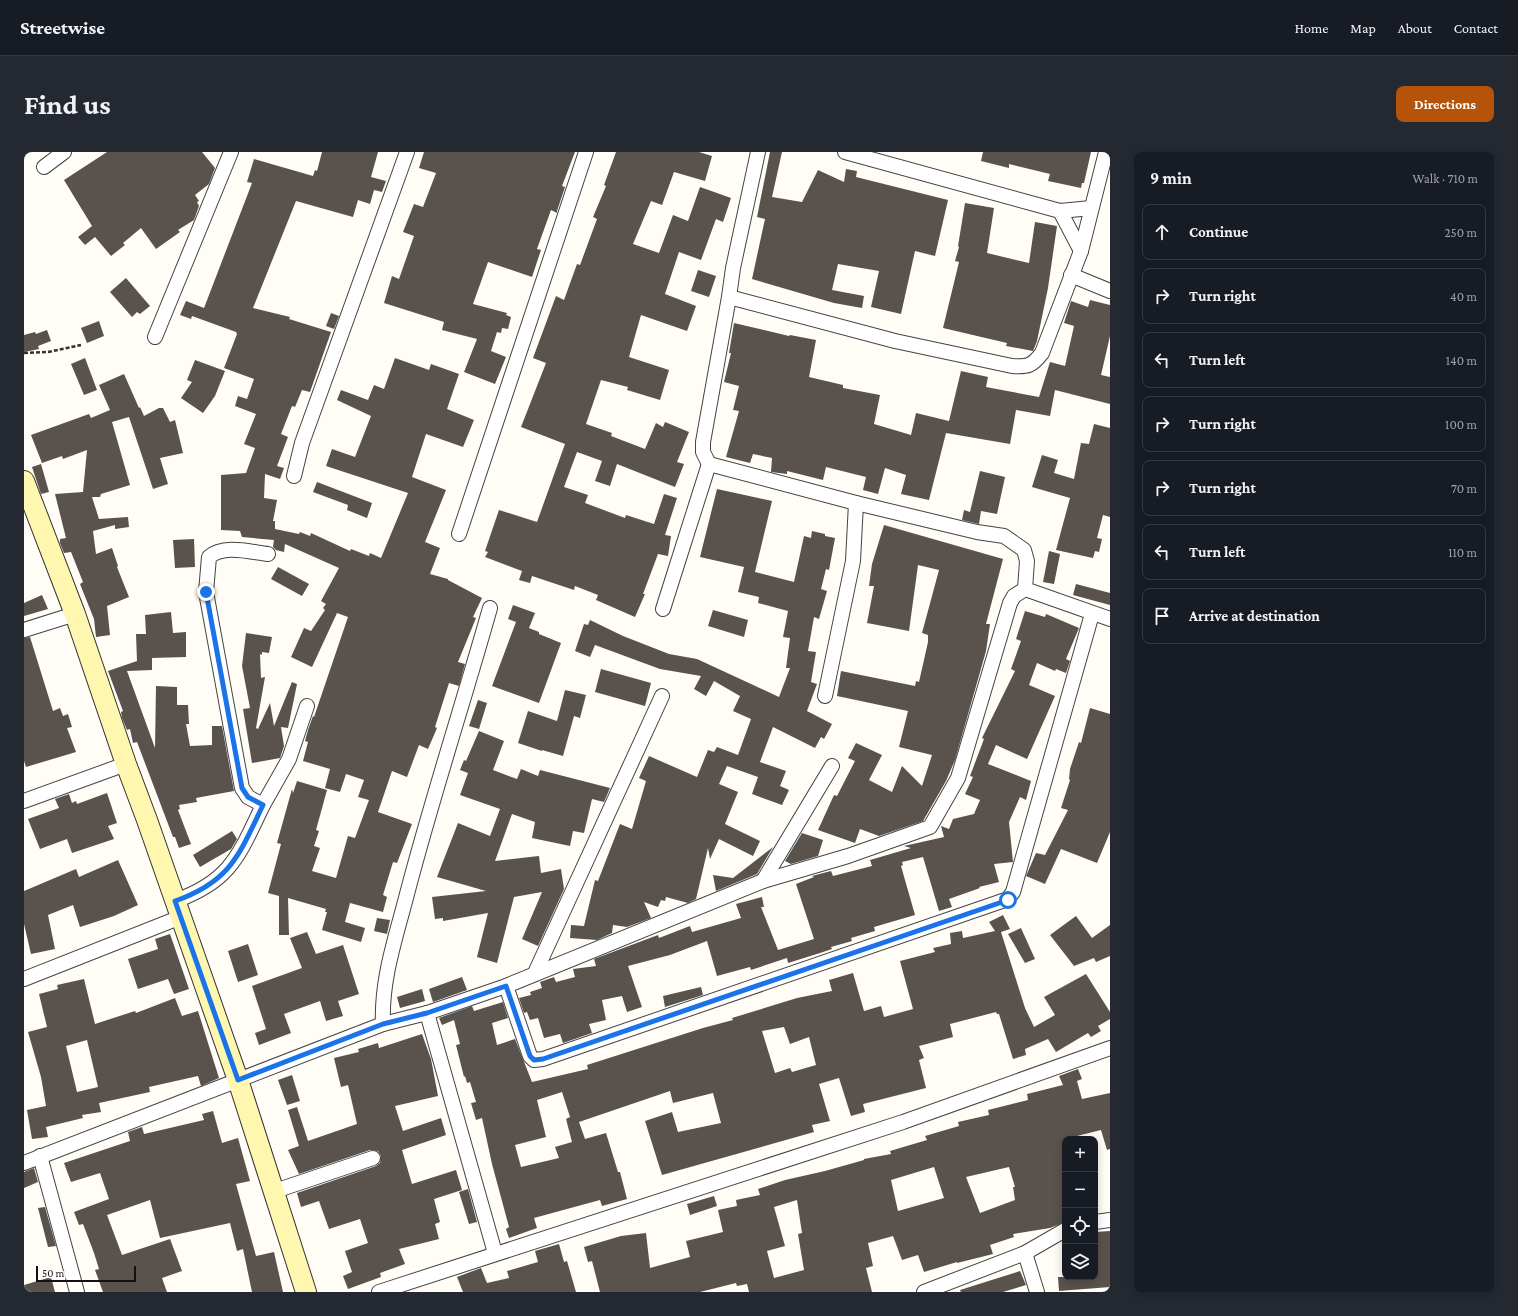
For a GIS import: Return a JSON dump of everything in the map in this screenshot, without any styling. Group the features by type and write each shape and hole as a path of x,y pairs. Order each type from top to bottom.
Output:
{"street":[{"path":"44,167 64,152"},
{"path":"155,337 231,152"},
{"path":"294,476 302,444 407,152"},
{"path":"459,534 586,152"},
{"path":"664,609 709,464 703,452 703,442 733,268 758,152"},
{"path":"845,152 1060,212 1091,208"},
{"path":"729,297 896,341 1023,367 1033,364 1042,353 1081,251 1106,152"},
{"path":"1060,212 1081,251"},
{"path":"1071,275 1110,291"},
{"path":"709,464 856,504 977,532 1004,536 1024,550 1027,561 1025,589"},
{"path":"24,481 75,614 126,764 238,1080 275,1191 306,1292"},
{"path":"825,696 853,561 856,504"},
{"path":"263,805 248,797 242,788 206,592 208,557 215,551 226,550 268,554"},
{"path":"1025,589 1092,614 1110,619"},
{"path":"24,1163 383,1024 427,1013 506,986 763,881 848,856 930,827 958,778 1010,603 1014,596 1025,589"},
{"path":"383,1024 383,987 388,966 420,846 490,608"},
{"path":"24,630 75,614"},
{"path":"506,986 530,1056 534,1060 543,1059 1008,900 1013,892 1092,614"},
{"path":"535,973 662,696"},
{"path":"24,979 178,909 189,896 227,871 241,852 263,805 289,759 307,706"},
{"path":"24,801 126,764"},
{"path":"763,881 832,766"},
{"path":"427,1013 495,1253"},
{"path":"379,1292 495,1253 902,1122 1110,1048"},
{"path":"40,1156 77,1292"},
{"path":"275,1191 373,1158"},
{"path":"1098,1222 1110,1220"},
{"path":"924,1292 1025,1253 1062,1232"},
{"path":"1025,1253 1037,1292"}],"path":[{"path":"24,353 48,352 81,345"}],"building":[{"path":"107,152 202,152 215,168 209,184 195,195 199,201 197,202 199,206 194,220 178,230 180,232 156,249 141,228 123,243 125,245 111,256 95,237 85,245 78,237 92,226 64,180"},
{"path":"322,152 378,152 371,177 386,181 382,192 374,190 370,204 358,200 353,217 296,201 253,308 290,317 289,319 331,332 310,392 302,390 295,407 292,406 281,434 288,437 277,466 284,468 280,479 265,474 264,498 277,500 273,521 275,521 275,529 299,534 300,532 310,536 311,533 350,551 351,549 369,556 370,553 381,558 408,493 326,466 332,449 355,457 371,416 337,400 341,390 368,400 374,385 384,389 395,358 429,370 431,364 459,374 447,409 474,420 463,447 426,434 412,477 446,490 425,542 440,548 430,574 448,579 482,598 473,617 476,618 458,662 465,664 459,686 449,683 435,727 437,728 428,749 419,745 407,777 392,771 378,812 412,824 397,863 393,862 383,895 387,897 383,912 350,903 345,922 365,928 361,942 322,930 327,912 325,912 326,909 288,898 289,935 279,935 279,896 268,893 281,844 277,843 292,789 293,793 297,781 327,790 316,830 319,831 314,846 320,848 312,871 336,878 348,836 355,838 369,800 358,797 364,780 346,774 340,792 325,788 330,769 303,761 308,742 305,741 308,730 313,716 314,717 348,617 337,613 312,667 291,657 304,628 311,631 325,610 323,608 326,604 321,601 339,568 285,544 284,552 276,550 273,547 274,540 242,537 240,531 221,530 221,475 246,473 255,448 244,444 256,414 235,406 238,396 247,399 254,379 224,368 237,334 236,332 192,316 191,319 180,315 186,301 204,308 252,183 247,182 254,159 313,176 315,170 317,171"},
{"path":"424,152 575,152 562,186 565,187 557,213 551,210 537,249 541,250 532,277 488,262 473,304 507,313 506,315 511,317 508,329 502,328 501,333 497,332 491,351 506,357 495,384 464,372 477,339 442,330 444,322 384,303 392,276 399,279 414,236 403,232 414,204 423,207 436,173 419,168"},
{"path":"616,152 699,152 712,156 705,181 674,172 662,205 651,201 633,244 659,253 673,215 688,221 700,187 731,198 723,222 716,219 701,260 679,252 665,294 696,306 687,331 641,315 629,357 669,370 660,400 627,390 628,387 601,380 586,424 612,433 611,436 645,449 656,423 663,427 665,422 689,432 677,462 684,464 675,487 617,464 610,486 595,481 602,461 577,452 564,487 588,495 585,503 625,518 626,515 654,524 664,494 677,498 665,535 671,536 668,556 658,554 643,594 645,594 635,617 596,600 598,595 575,586 574,590 532,576 530,583 519,580 522,571 485,557 488,552 485,551 499,510 537,522 565,444 521,427 546,363 533,358 556,296 564,300 577,264 580,265 597,219 593,217 606,186 604,185"},
{"path":"770,152 782,152 772,197 802,202 818,170 844,182 846,169 857,171 856,177 948,200 935,256 915,251 901,314 871,307 879,271 838,264 832,290 864,296 862,308 834,303 752,279 765,219 757,217"},
{"path":"983,152 1091,152 1084,183 1082,183 1081,188 1048,181 1050,174 1009,164 1009,168 981,161"},
{"path":"965,203 994,208 987,253 1029,263 1035,222 1057,226 1048,288 1037,341 1033,351 1006,346 1007,343 943,328 959,262 955,261 959,247"},
{"path":"698,270 716,276 709,297 691,291"},
{"path":"126,278 150,306 140,314 137,312 132,317 110,292"},
{"path":"1090,300 1110,305 1110,336 1101,375 1110,377 1110,404 1055,390 1050,416 1016,410 1010,444 946,433 929,500 901,494 906,475 885,468 878,494 863,490 866,477 826,467 823,480 787,471 787,474 771,472 772,458 753,454 750,463 726,457 739,411 733,410 739,386 724,382 731,353 729,353 734,323 789,336 816,340 809,377 843,385 843,388 880,395 874,424 911,435 916,413 949,421 961,371 988,377 986,387 1039,397 1050,362 1065,366 1074,326 1064,323 1071,301 1088,307"},
{"path":"331,313 339,316 334,329 326,326"},
{"path":"99,321 104,336 87,343 81,328"},
{"path":"47,330 51,341 38,346 39,349 24,352 24,335 35,332 36,334"},
{"path":"85,358 97,390 84,395 71,364"},
{"path":"195,360 225,371 215,396 203,413 181,398 192,382 187,380"},
{"path":"124,374 144,416 159,408 163,408 170,422 175,420 183,453 160,458 168,484 153,489 129,417 112,422 130,485 101,494 100,497 92,497 99,519 128,517 129,527 115,529 115,525 93,531 96,554 112,548 118,566 117,567 129,597 107,606 110,635 96,637 94,619 80,584 83,582 71,552 64,553 60,543 60,539 66,538 55,494 83,492 87,450 63,459 62,456 42,463 31,435 89,414 91,418 110,410 99,385"},
{"path":"1094,424 1110,428 1110,517 1103,515 1097,538 1102,539 1099,552 1095,551 1093,558 1056,550 1070,498 1032,487 1042,455 1058,460 1054,473 1074,479 1081,443 1089,444"},
{"path":"41,464 49,492 41,494 32,467"},
{"path":"980,471 1005,477 997,514 981,511 979,524 962,520 964,510 970,512"},
{"path":"317,482 372,503 367,518 347,510 348,505 313,492"},
{"path":"717,489 772,501 755,572 794,582 804,536 811,538 812,531 835,538 829,570 826,569 821,589 827,591 819,619 814,617 808,651 816,652 811,682 817,684 807,711 832,724 824,739 821,737 815,748 773,727 760,762 786,771 780,786 789,790 782,805 752,794 758,777 727,766 719,784 738,792 725,824 760,841 753,856 719,839 710,859 708,848 696,899 688,903 666,897 665,901 661,900 658,907 644,902 651,918 627,927 613,925 612,933 597,940 570,938 571,925 584,926 595,880 598,881 620,824 632,829 646,781 639,778 649,756 697,777 708,750 714,752 717,747 738,755 751,719 733,711 740,696 714,681 706,696 694,689 701,676 660,669 595,645 590,657 575,651 584,624 588,625 590,620 623,636 669,654 697,659 779,697 790,668 786,668 790,638 783,637 788,611 758,603 759,597 738,592 744,567 700,557"},
{"path":"884,525 1003,559 986,624 990,624 986,651 955,760 946,781 923,821 879,836 860,829 855,843 818,830 834,795 837,796 855,761 848,758 856,743 882,755 869,780 892,792 902,766 922,786 932,755 899,747 908,711 837,696 841,671 915,686 916,681 919,682 928,642 928,635 922,633 939,570 918,565 909,631 867,623 874,586 869,586 872,564"},
{"path":"194,539 195,567 175,568 173,540"},
{"path":"1049,551 1060,554 1054,584 1043,582"},
{"path":"278,567 309,584 302,596 271,579"},
{"path":"1076,584 1110,593 1110,605 1073,595"},
{"path":"42,595 48,609 24,616 24,603"},
{"path":"513,605 535,613 529,628 561,643 539,703 492,686 516,622 508,619"},
{"path":"713,610 748,620 744,637 708,626"},
{"path":"1025,611 1045,617 1046,614 1079,628 1066,659 1070,661 1066,673 1056,669 1055,671 1037,663 1029,685 1055,696 1027,759 996,745 988,764 1031,781 1026,800 1020,797 1009,822 1013,862 994,864 999,882 979,887 980,888 949,899 952,907 939,911 923,857 902,862 903,865 901,866 915,915 874,927 875,931 851,938 852,941 831,947 832,949 788,963 787,958 751,970 750,967 717,976 707,941 670,955 628,966 642,1007 627,1012 622,996 602,1000 606,1020 589,1024 592,1033 563,1043 560,1034 544,1038 538,1018 530,1020 527,1012 524,1013 519,998 531,995 530,992 542,988 540,982 554,977 556,982 575,977 573,969 596,966 594,959 658,935 659,938 690,926 692,932 741,918 736,904 762,897 764,907 761,907 778,950 814,939 796,884 814,877 812,876 831,871 833,876 872,866 870,860 911,848 904,846 944,837 941,826 949,829 953,819 974,814 980,800 965,794 973,777 970,776 984,739 982,738 1015,671 1011,669 1021,641 1016,639"},
{"path":"171,612 173,633 186,632 186,657 152,658 152,670 127,671 155,748 156,686 177,687 177,705 188,705 189,724 186,724 190,746 212,745 212,726 222,726 234,791 196,798 197,802 179,805 180,809 178,810 191,844 179,848 175,837 173,837 137,742 133,743 130,729 127,730 122,718 121,712 123,711 108,671 137,661 136,634 146,634 145,615"},
{"path":"246,633 272,637 269,653 262,652 262,655 260,654 261,678 265,677 256,728 258,729 270,703 274,726 292,682 297,684 288,728 281,727 284,746 280,758 252,763 243,709 250,708 242,666"},
{"path":"30,637 53,711 60,708 63,716 68,714 72,727 67,728 76,752 26,767 24,761 24,638"},
{"path":"601,669 651,683 645,706 595,692"},
{"path":"565,690 586,695 580,718 574,716 563,756 518,743 528,711 557,721"},
{"path":"478,700 487,703 479,729 469,726"},
{"path":"1090,708 1110,714 1110,832 1097,863 1061,849 1045,884 1026,876 1036,853 1045,855 1068,810 1061,808 1070,780 1070,769 1079,742 1081,743"},
{"path":"479,731 504,741 493,770 517,779 521,769 538,776 540,770 610,788 604,802 592,799 584,833 573,831 570,846 532,838 535,822 512,814 495,861 539,856 541,873 561,869 564,889 538,946 522,939 542,892 514,897 497,963 477,957 488,913 443,921 443,918 435,919 432,897 486,891 437,877 458,823 490,836 500,809 460,795 468,773 460,770 464,760 466,761"},
{"path":"107,793 117,823 108,826 114,839 72,853 67,839 40,849 28,819 59,808 55,799 69,794 72,803 76,801 77,804"},
{"path":"232,831 237,839 231,849 200,867 193,855"},
{"path":"802,833 823,840 818,856 791,864 785,861"},
{"path":"773,847 757,874 716,891 713,875 733,878"},
{"path":"118,860 138,905 114,916 80,927 73,905 48,915 55,949 31,954 24,924 24,891 76,869 79,877"},
{"path":"1003,915 1010,929 1001,932 1025,1008 1034,1027 1055,1015 1044,997 1086,974 1110,1012 1110,1019 1098,1026 1101,1031 1091,1037 1088,1033 1056,1052 1048,1039 1025,1049 1026,1055 1013,1059 999,1014 996,1012 950,1024 953,1037 919,1046 924,1058 919,1060 926,1088 863,1104 865,1112 851,1116 839,1078 819,1084 830,1121 812,1125 814,1132 662,1175 645,1121 672,1112 678,1132 721,1123 713,1093 673,1103 670,1091 579,1122 585,1139 606,1133 618,1172 620,1172 627,1199 602,1206 600,1200 534,1218 537,1228 509,1238 506,1229 509,1227 492,1164 482,1118 476,1120 471,1103 476,1102 470,1082 467,1083 465,1076 464,1077 456,1045 460,1044 454,1020 442,1025 439,1018 472,1006 474,1011 503,1002 508,1018 492,1023 497,1045 515,1039 532,1082 588,1069 587,1065 733,1020 732,1018 797,998 832,991 829,980 853,973 864,1011 881,1006 884,1017 913,1009 900,961 935,952 933,948 951,944 950,933 962,931 963,938 995,931 989,922","holes":["784,1027 790,1044 809,1037 816,1065 792,1072 790,1068 775,1073 762,1031","562,1092 570,1117 566,1119 572,1142 555,1147 559,1158 521,1167 515,1145 546,1137 537,1100"]},
{"path":"1076,916 1092,938 1110,925 1110,956 1096,962 1094,958 1074,966 1050,935"},
{"path":"377,918 390,920 387,934 374,931"},
{"path":"1021,928 1035,959 1025,963 1008,934"},
{"path":"307,932 316,954 343,945 359,994 338,1001 343,1016 326,1021 320,1001 284,1014 291,1033 259,1045 255,1033 266,1029 252,986 302,968 290,938"},
{"path":"170,934 189,989 174,994 168,979 138,989 128,959 158,949 155,939"},
{"path":"248,944 258,975 238,982 228,951"},
{"path":"462,977 467,990 433,1002 429,989"},
{"path":"84,979 95,1024 135,1011 136,1013 175,998 182,1016 198,1011 219,1078 201,1086 198,1076 149,1087 150,1092 99,1103 101,1112 82,1115 83,1118 46,1127 48,1137 32,1139 27,1110 46,1106 41,1077 28,1032 47,1027 39,994 58,989 57,985","holes":["87,1040 98,1087 77,1092 66,1046"]},
{"path":"701,987 703,995 665,1007 663,996"},
{"path":"422,989 425,1001 400,1008 397,997"},
{"path":"422,1034 431,1059 438,1096 395,1106 403,1131 441,1118 446,1135 402,1150 412,1184 456,1170 462,1190 434,1199 440,1222 435,1224 439,1239 399,1249 405,1264 380,1273 381,1277 348,1289 343,1276 352,1272 345,1251 368,1243 360,1219 329,1229 319,1201 301,1207 297,1193 376,1166 380,1163 381,1156 378,1151 370,1150 299,1174 288,1150 299,1146 288,1110 297,1107 308,1141 357,1124 348,1085 341,1087 334,1058 359,1052 358,1049 378,1043 379,1048"},
{"path":"1078,1069 1082,1079 1077,1081 1082,1099 1110,1093 1110,1149 1107,1150 1101,1130 1077,1136 1062,1136 1062,1223 1050,1228 1013,1234 1014,1237 990,1245 993,1254 957,1262 924,1272 918,1255 902,1260 893,1236 868,1243 873,1266 866,1268 872,1292 749,1292 747,1284 737,1286 736,1283 700,1292 600,1292 592,1261 588,1262 584,1247 621,1236 646,1233 650,1268 690,1257 686,1241 723,1232 718,1210 737,1206 736,1200 760,1195 758,1189 785,1180 825,1171 864,1159 891,1154 890,1151 927,1140 925,1136 959,1126 958,1122 989,1115 988,1110 1028,1100 1027,1094 1063,1085 1059,1076","holes":["934,1167 944,1198 898,1211 891,1180","1009,1167 1015,1187 1013,1187 1015,1200 980,1213 966,1177","797,1200 802,1233 798,1234 804,1270 774,1278 767,1251 785,1246 774,1207"]},
{"path":"292,1075 300,1101 287,1105 278,1080"},
{"path":"213,1111 222,1143 238,1138 250,1181 236,1184 256,1256 274,1252 283,1292 252,1292 243,1249 237,1251 230,1223 160,1238 150,1200 107,1215 122,1255 170,1239 182,1271 162,1278 167,1292 103,1292 95,1270 99,1269 94,1253 83,1224 79,1225 74,1212 109,1199 100,1173 71,1182 64,1163 130,1141 128,1132 142,1127 144,1134 204,1120 202,1114"},
{"path":"34,1168 38,1182 24,1188 24,1172"},
{"path":"468,1189 477,1222 469,1224 459,1192"},
{"path":"714,1196 717,1206 690,1215 687,1204"},
{"path":"45,1207 56,1246 48,1247 38,1208"},
{"path":"1110,1231 1110,1287 1059,1291 1058,1277 1062,1277 1062,1280 1098,1280 1098,1232"},
{"path":"559,1244 564,1262 567,1261 576,1292 463,1292 457,1277 481,1268 487,1283 509,1278 507,1271 538,1262 535,1251"},
{"path":"1020,1271 1026,1285 1003,1292 961,1292 960,1290"},
{"path":"51,1277 55,1292 24,1292 24,1285"}],"route":[{"path":"206,592 242,788 248,797 263,805 241,852 227,871 189,896 175,901 238,1080 383,1024 427,1013 506,986 530,1056 534,1060 543,1059 1008,900"}]}
